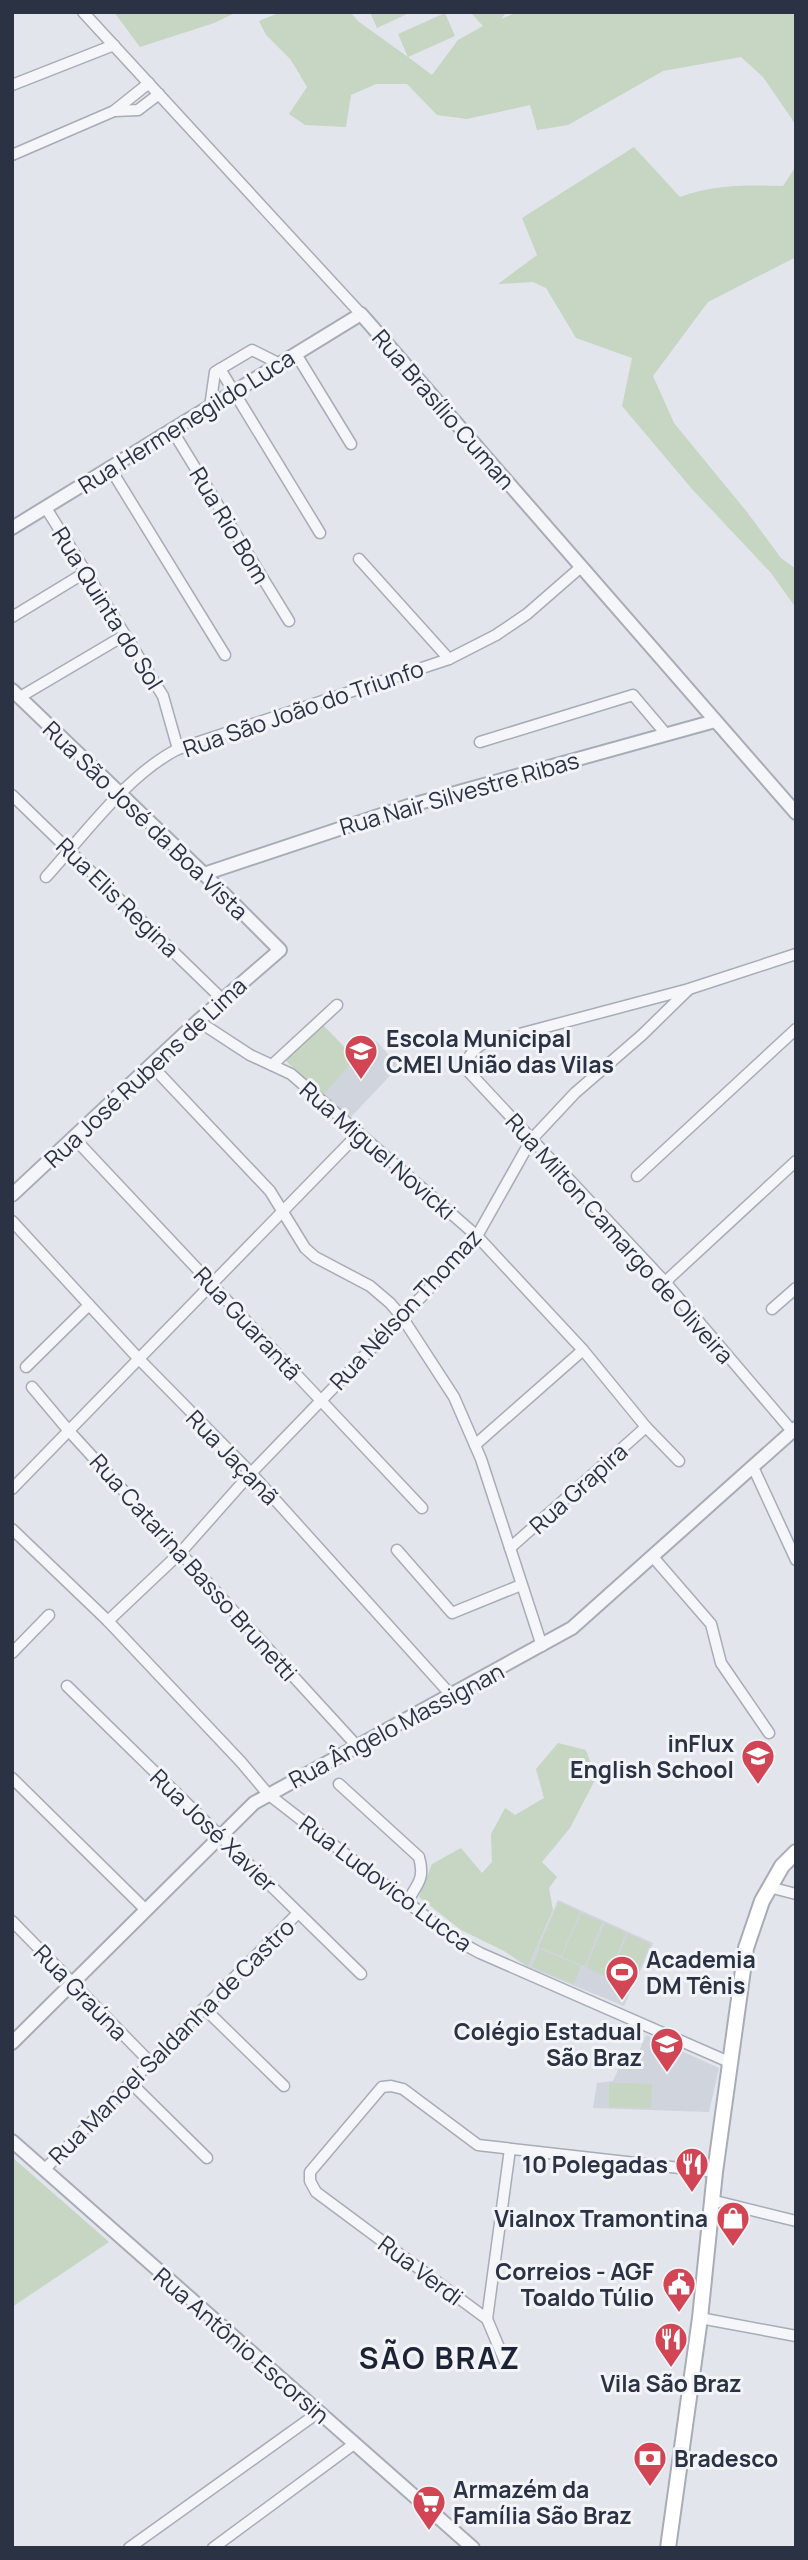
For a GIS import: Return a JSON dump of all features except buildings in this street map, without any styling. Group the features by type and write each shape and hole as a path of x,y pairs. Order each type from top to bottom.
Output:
{"main road":[{"path":"668,2548 700,2318 711,2200 746,1948 753,1921 769,1887 782,1866 796,1852"}],"street":[{"name":"Rua Brasílio Cuman","path":"83,12 360,314 796,813"},
{"path":"12,85 114,45"},
{"path":"12,155 114,111 149,83"},
{"path":"114,111 138,110 159,94"},
{"name":"Rua Hermenegildo Luca","path":"12,528 360,314"},
{"path":"210,407 215,373 220,369 251,350 280,364"},
{"path":"296,354 351,444"},
{"path":"220,369 320,533"},
{"name":"Rua Rio Bom","path":"172,430 289,621"},
{"path":"110,468 225,654"},
{"name":"Rua Quinta do Sol","path":"46,508 163,696 178,749"},
{"path":"359,559 449,659"},
{"name":"Rua São João do Triunfo","path":"46,877 120,795 151,765 178,749 449,659 496,635 527,614 581,567"},
{"path":"12,617 86,572"},
{"path":"16,693 125,635"},
{"name":"Rua São José da Boa Vista","path":"16,693 279,950"},
{"path":"480,742 633,695 666,734"},
{"name":"Rua Nair Silvestre Ribas","path":"204,874 419,802 715,722"},
{"name":"Rua Elis Regina","path":"12,795 223,1000"},
{"name":"Rua José Rubens de Lima","path":"12,1195 198,1021 279,950"},
{"path":"689,989 796,954"},
{"name":"Rua Milton Camargo de Oliveira","path":"689,989 482,1044 471,1052 467,1062 469,1072 665,1282 794,1430"},
{"name":"Rua Nélson Thomaz","path":"108,1621 181,1552 251,1473 477,1236 531,1140 575,1093 642,1035 689,989"},
{"path":"272,1065 337,1005"},
{"name":"Rua Miguel Novicki","path":"198,1021 250,1055 291,1074 477,1236 583,1350 646,1427 679,1461"},
{"path":"637,1176 796,1029"},
{"path":"151,1065 270,1191 304,1248 315,1257 370,1286 402,1317 454,1397 475,1445 541,1646"},
{"path":"12,1489 359,1133"},
{"name":"Rua Guarantã","path":"74,1138 422,1508"},
{"path":"665,1282 796,1161"},
{"name":"Rua Jaçanã","path":"12,1221 138,1359 251,1473 451,1695"},
{"path":"772,1309 796,1288"},
{"path":"26,1367 89,1305"},
{"path":"475,1445 583,1350"},
{"name":"Rua Catarina Basso Brunetti","path":"32,1387 69,1431 358,1746"},
{"name":"Rua Grapira","path":"510,1548 646,1427"},
{"name":"Rua Ângelo Massignan","path":"12,2043 248,1808 268,1794 541,1646 581,1621 794,1430"},
{"path":"753,1467 796,1560"},
{"name":"Rua Ludovico Lucca","path":"12,1529 108,1621 268,1794 456,1940 729,2062"},
{"path":"397,1550 452,1613 521,1585"},
{"path":"653,1557 711,1624 722,1663 769,1733"},
{"path":"12,1653 49,1615"},
{"name":"Rua José Xavier","path":"67,1686 361,1974"},
{"path":"12,1779 146,1910"},
{"path":"340,1784 419,1857 423,1871 421,1880 407,1902"},
{"path":"769,1887 796,1894"},
{"name":"Rua Manoel Saldanha de Castro","path":"44,2170 298,1913"},
{"name":"Rua Graúna","path":"12,1921 150,2062"},
{"path":"205,2009 284,2085"},
{"path":"131,2083 207,2158"},
{"name":"Rua Verdi","path":"506,2364 487,2319 316,2192 310,2181 310,2172 382,2087 403,2089 478,2145 510,2148"},
{"name":"Rua Antônio Escorsin","path":"12,2141 473,2548"},
{"path":"487,2319 510,2148 715,2172"},
{"path":"711,2200 796,2221"},
{"path":"700,2318 796,2336"},
{"path":"129,2548 318,2412"},
{"path":"213,2548 354,2444"}],"shaded area":[{"name":"Escola Municipal CMEI União das Vilas","path":"375,1040 399,1066 351,1117 323,1096 355,1058"},
{"path":"558,1900 653,1943 624,2006 528,1967"},
{"name":"Colégio Estadual São Braz","path":"646,2035 719,2068 709,2112 593,2108 597,2083 613,2081 621,2063 634,2063"}],"green space":[{"path":"114,12 237,12 214,23 140,47"},
{"path":"281,12 350,12 359,22 432,75 458,40 483,26 470,12 507,12 501,19 518,12 796,12 796,125 763,77 741,57 663,71 568,125 537,130 530,105 467,119 437,115 407,84 376,84 351,95 346,127 305,125 289,114 307,87 291,60 266,35 259,21"},
{"path":"370,12 411,12 377,28"},
{"path":"445,13 455,36 408,57 398,34"},
{"path":"634,147 680,197 718,188 783,186 796,166 796,257 708,302 653,376 674,423 781,558 796,569 796,608 771,573 692,489 622,406 632,358 576,338 546,288 533,282 498,284 537,255 522,218"},
{"path":"322,1024 355,1058 323,1096 284,1059"},
{"path":"558,1743 586,1750 596,1778 570,1828 542,1862 557,1877 549,1888 553,1910 528,1967 504,1951 461,1930 419,1897 432,1864 461,1848 482,1873 492,1862 491,1834 505,1808 515,1815 544,1798 536,1769"},
{"path":"559,1902 580,1912 561,1956 539,1947"},
{"path":"581,1913 602,1922 585,1966 562,1957"},
{"path":"605,1923 626,1933 607,1977 586,1967"},
{"path":"628,1934 650,1944 631,1987 609,1977"},
{"path":"540,1949 581,1966 574,1984 532,1967"},
{"path":"609,2083 652,2084 651,2108 609,2107"},
{"path":"12,2157 109,2242 12,2307"}],"place":[{"name":"Escola Municipal CMEI União das Vilas","path":"361,1081"},
{"name":"inFlux English School","path":"758,1786"},
{"name":"Academia DM Tênis","path":"622,2002"},
{"name":"Colégio Estadual São Braz","path":"667,2074"},
{"name":"10 Polegadas","path":"692,2194"},
{"name":"ViaInox Tramontina","path":"733,2248"},
{"name":"Correios - AGF Toaldo Túlio","path":"679,2314"},
{"name":"Vila São Braz","path":"671,2369"},
{"name":"Bradesco","path":"650,2488"},
{"name":"Armazém da Família São Braz","path":"429,2532"}],"district":[{"name":"SÃO BRAZ","path":"440,2357"}]}
